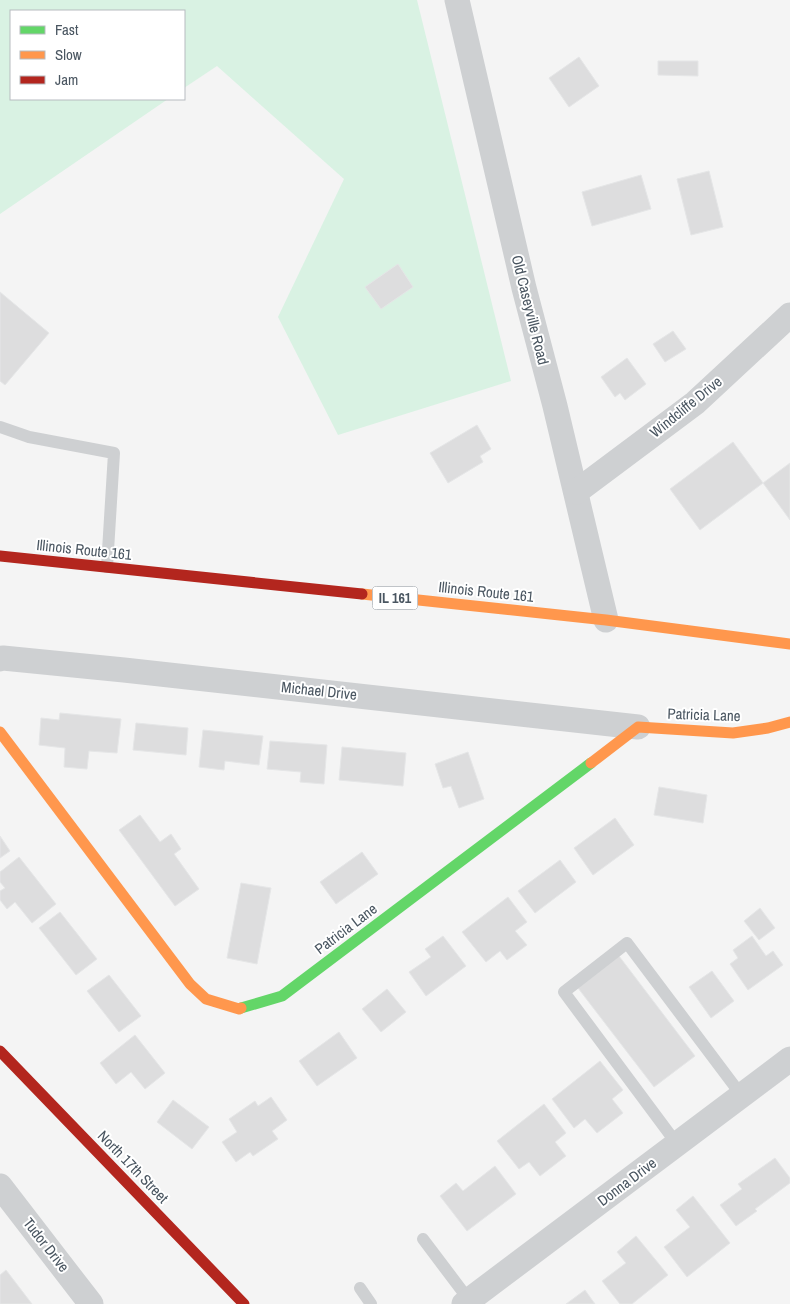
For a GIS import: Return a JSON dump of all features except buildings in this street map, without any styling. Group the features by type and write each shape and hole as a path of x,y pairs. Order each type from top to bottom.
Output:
{"street":[{"name":"Old Caseyville Road","path":"458,0 524,288 555,406 606,620"},
{"name":"Windcliffe Drive","path":"576,492 695,403 790,316"},
{"name":"Illinois Route 161","path":"0,556 606,620 790,644"},
{"name":"Michael Drive","path":"0,659 124,670 638,727"},
{"name":"Patricia Lane","path":"0,732 190,984 206,999 239,1009 282,996 638,727 733,733 768,728 790,722"},
{"name":"North 17th Street","path":"0,1051 244,1304"},
{"name":"Donna Drive","path":"466,1302 790,1059"},
{"name":"Tudor Drive","path":"0,1186 92,1304"}],"lane":[{"path":"0,426 28,437 114,453 107,567"},
{"path":"676,1144 564,992 627,943 742,1096"},
{"path":"424,1239 466,1302"},
{"path":"360,1288 372,1304"}],"green space":[{"path":"0,0 417,0 511,381 338,435 278,317 344,179 217,66 185,87 185,10 10,10 10,100 167,100 0,214"}],"traffic: fast":[{"path":"241,1008 282,996 591,763"}],"traffic: slow":[{"path":"362,594 606,620 790,644"},
{"path":"591,763 638,727 733,733 768,728 790,722"},
{"path":"0,732 190,984 206,999 241,1008"}],"traffic: jam":[{"path":"0,556 362,594"},
{"path":"0,1051 244,1304"}]}
